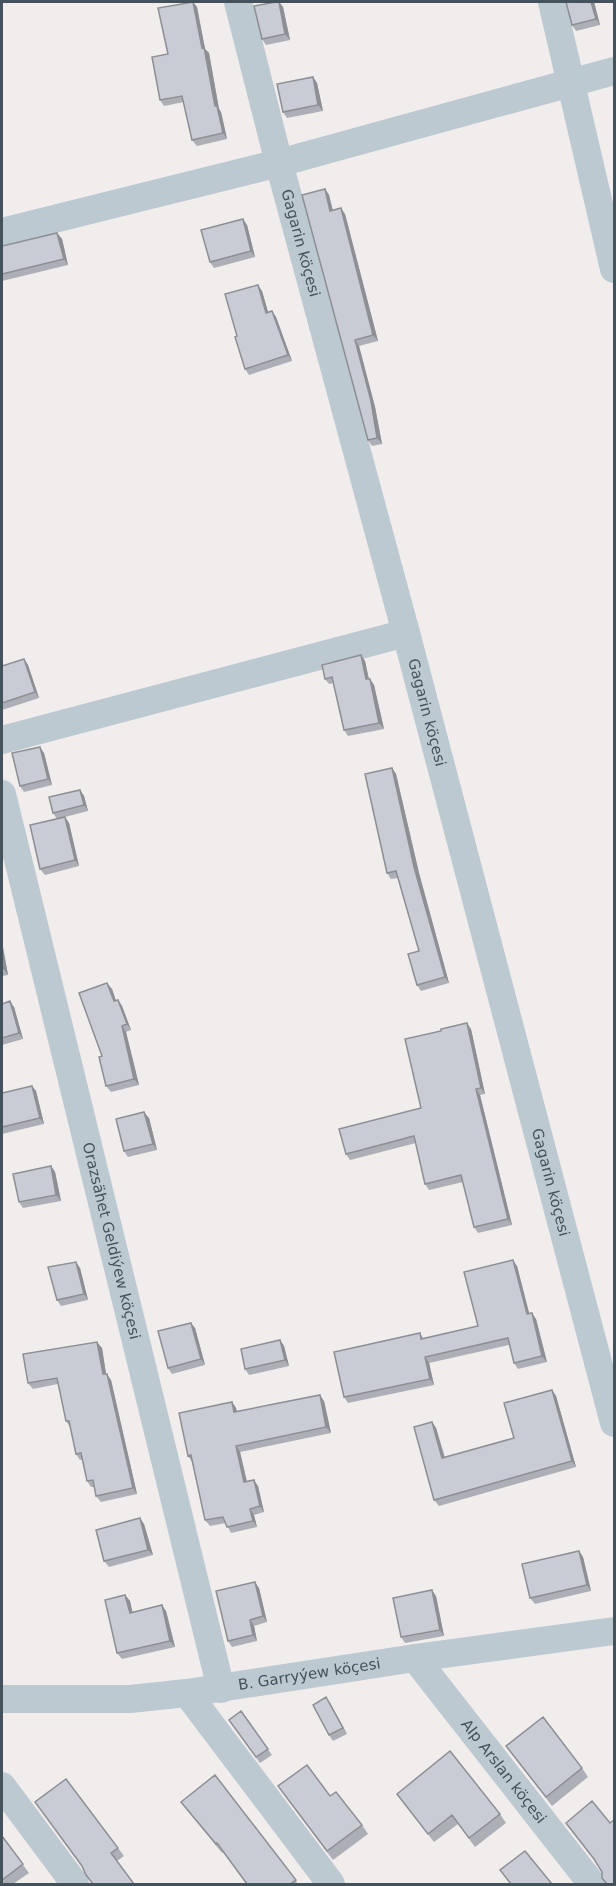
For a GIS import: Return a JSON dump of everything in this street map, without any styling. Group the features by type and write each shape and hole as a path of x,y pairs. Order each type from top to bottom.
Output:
{"street":[{"name":"Gagarin köçesi","path":"238,2 615,1423"},
{"path":"552,2 615,269"},
{"path":"2,232 279,163 615,71"},
{"path":"2,740 406,633"},
{"name":"Orazsähet Geldiýew köçesi","path":"2,794 221,1689"},
{"name":"B. Garryýew köçesi","path":"2,1699 130,1699 187,1693 415,1658 615,1631"},
{"name":"Alp Arslan köçesi","path":"415,1658 592,1884"},
{"path":"187,1693 331,1884"},
{"path":"2,1786 75,1884"}],"building":[{"path":"193,2 223,133 192,140 182,96 160,100 152,57 168,54 158,8"},
{"path":"279,2 285,34 262,39 254,6"},
{"path":"566,2 591,2 596,19 572,25"},
{"path":"313,77 318,105 283,112 277,84"},
{"path":"325,189 330,211 341,208 373,335 355,340 371,401 377,438 368,440 302,195"},
{"path":"243,219 251,251 210,262 201,230"},
{"path":"57,233 64,259 2,274 2,246"},
{"path":"258,285 266,313 272,311 288,355 245,369 225,294"},
{"path":"361,655 366,679 370,679 379,723 344,730 332,677 325,679 322,665"},
{"path":"24,659 35,692 2,703 2,666"},
{"path":"40,747 48,779 20,786 12,753"},
{"path":"392,768 414,867 445,977 417,985 408,954 419,951 396,871 387,873 365,774"},
{"path":"80,790 84,805 53,813 49,797"},
{"path":"65,817 75,860 40,869 30,825"},
{"path":"107,983 114,1001 118,1000 127,1024 122,1026 134,1079 106,1086 99,1057 102,1056 79,993"},
{"path":"10,1001 19,1033 2,1038 2,1004"},
{"path":"467,1023 481,1088 476,1089 508,1219 474,1227 461,1175 425,1184 414,1136 346,1154 339,1129 421,1108 405,1039"},
{"path":"32,1086 40,1118 2,1127 2,1093"},
{"path":"144,1112 153,1144 124,1151 116,1119"},
{"path":"51,1166 56,1195 19,1202 13,1174"},
{"path":"513,1260 527,1314 532,1313 542,1356 514,1363 508,1338 425,1357 430,1379 344,1397 334,1352 420,1333 421,1339 478,1326 464,1272"},
{"path":"76,1262 84,1294 57,1300 48,1267"},
{"path":"191,1323 201,1359 168,1368 158,1331"},
{"path":"280,1340 285,1360 245,1369 241,1349"},
{"path":"97,1342 103,1374 107,1374 133,1488 96,1496 93,1480 87,1481 81,1453 76,1454 57,1378 28,1383 23,1354"},
{"path":"552,1390 572,1461 434,1500 414,1427 432,1422 442,1458 514,1438 504,1403"},
{"path":"320,1395 326,1427 236,1446 244,1482 254,1480 260,1506 250,1509 253,1521 227,1527 223,1517 205,1520 179,1413 232,1402 234,1412"},
{"path":"140,1518 148,1550 104,1561 96,1530"},
{"path":"579,1551 587,1585 530,1598 522,1564"},
{"path":"255,1582 263,1616 250,1620 253,1635 228,1641 216,1591"},
{"path":"432,1590 440,1630 401,1637 393,1598"},
{"path":"125,1595 130,1613 162,1605 170,1641 117,1653 105,1600"},
{"path":"326,1697 343,1728 329,1735 313,1705"},
{"path":"241,1711 268,1749 256,1757 229,1720"},
{"path":"543,1717 582,1768 546,1797 506,1746"},
{"path":"450,1751 500,1814 469,1838 452,1815 428,1834 397,1794"},
{"path":"307,1765 330,1796 336,1792 362,1825 327,1851 278,1786"},
{"path":"215,1775 296,1880 290,1884 247,1884 217,1843 181,1802"},
{"path":"66,1779 118,1848 111,1853 134,1884 93,1884 35,1802"},
{"path":"592,1801 610,1823 615,1819 615,1884 607,1884 602,1878 602,1872 594,1859 566,1823"},
{"path":"2,1836 23,1864 2,1880"},
{"path":"525,1851 552,1884 511,1884 500,1870"}]}
